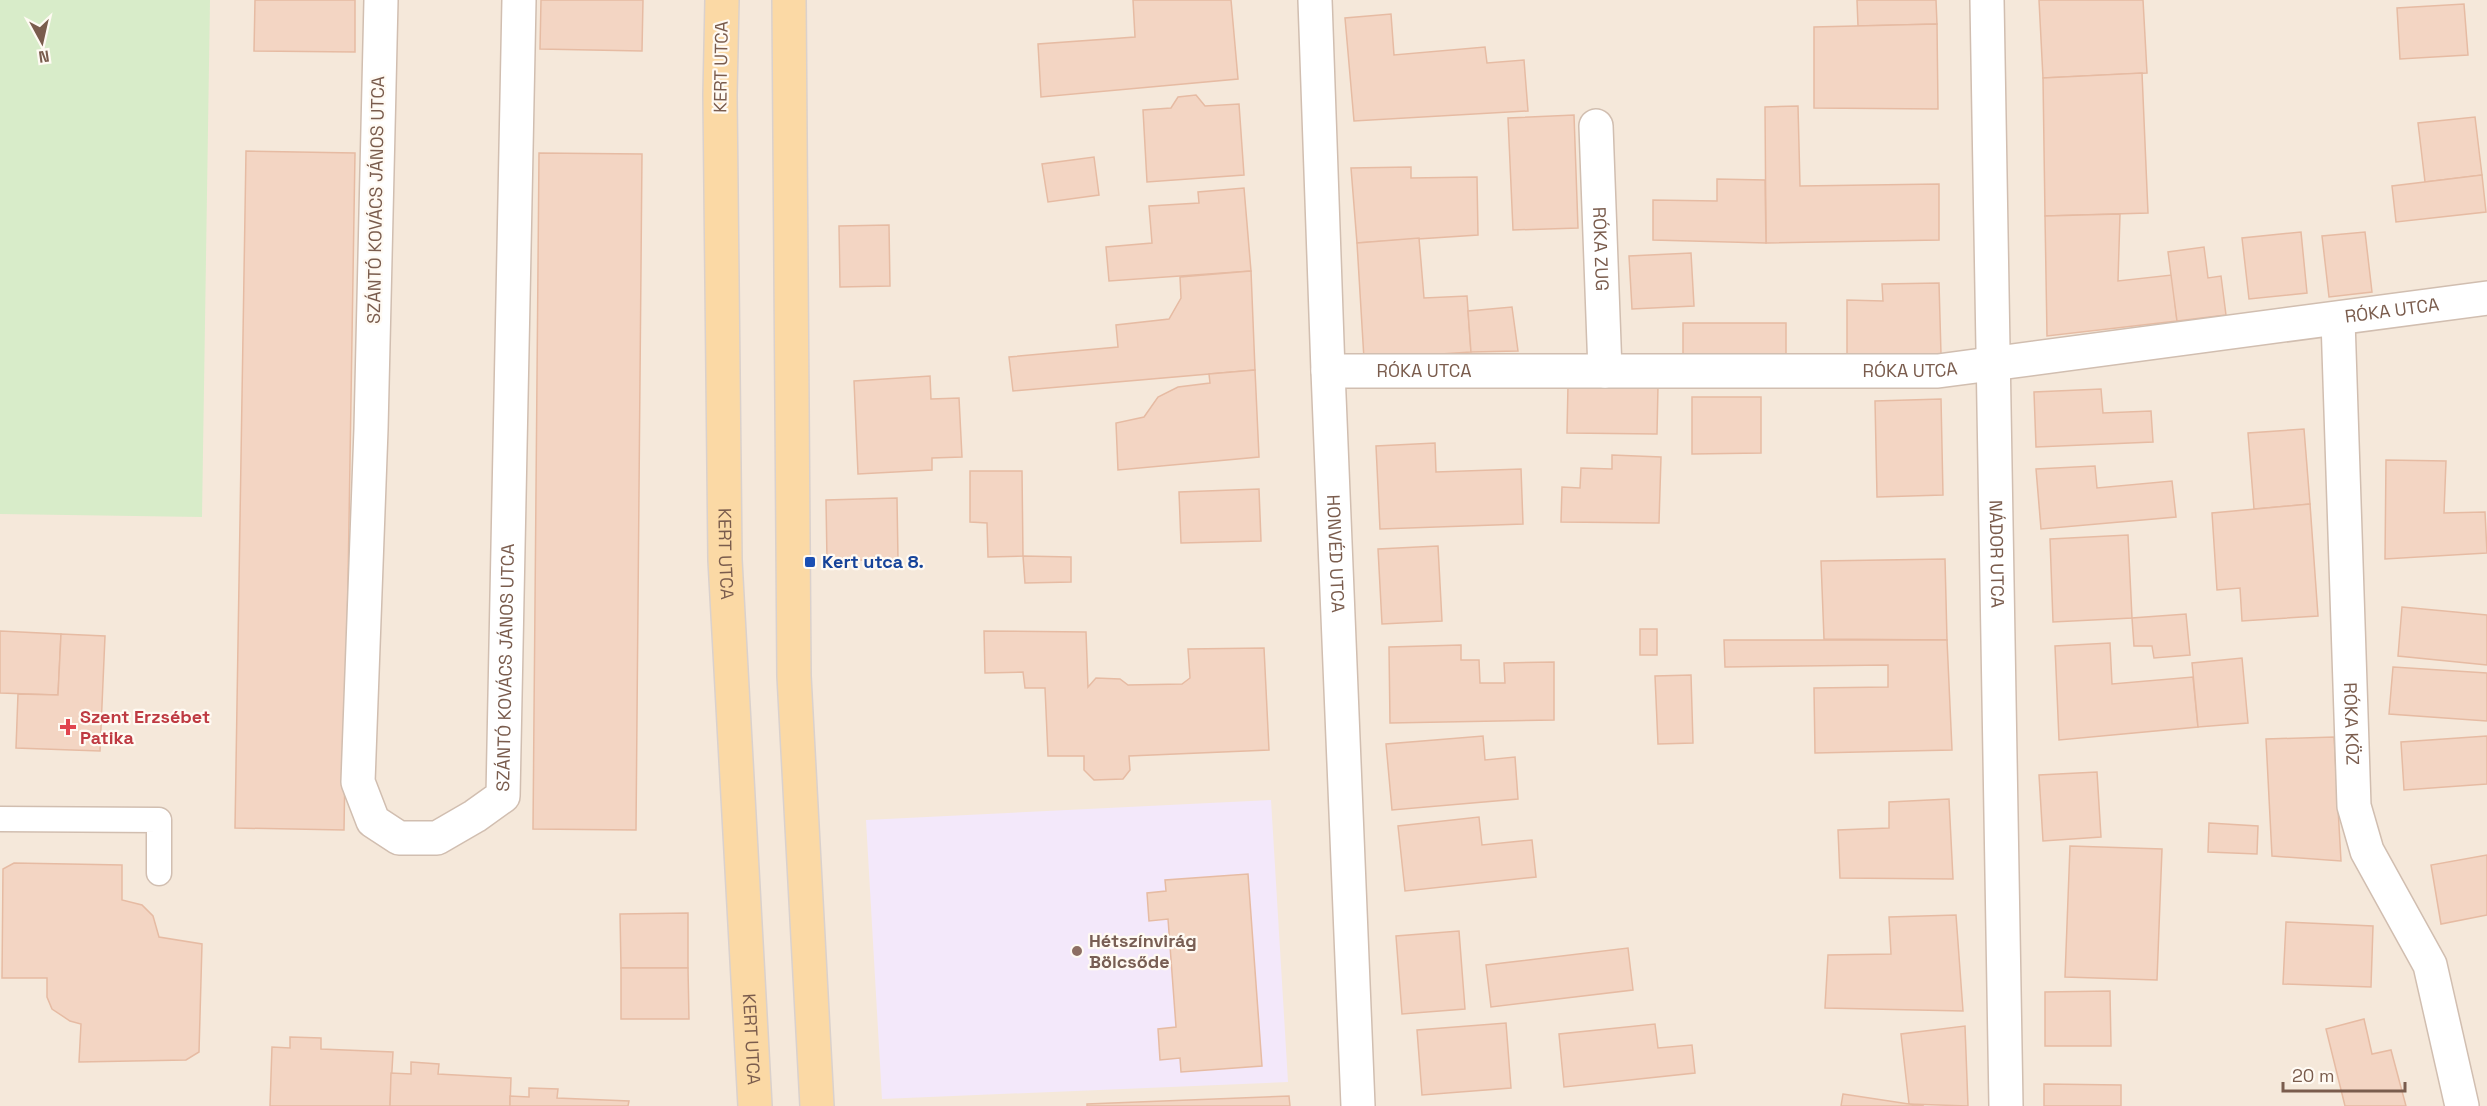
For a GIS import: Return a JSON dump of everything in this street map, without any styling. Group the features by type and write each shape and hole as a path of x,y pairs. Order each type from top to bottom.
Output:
{"main road":[{"name":"KERT UTCA","path":"722,0 720,107 725,560 755,1106"},
{"path":"789,0 794,676 817,1106"}],"street":[{"name":"SZÁNTÓ KOVÁCS JÁNOS UTCA","path":"381,0 371,441 358,782 373,821 399,838 437,838 475,816 503,796 519,0"},
{"name":"HONVÉD UTCA","path":"1315,0 1358,1106"},
{"name":"NÁDOR UTCA","path":"1987,0 2006,1106"},
{"name":"RÓKA ZUG","path":"1596,126 1605,371"},
{"name":"RÓKA UTCA","path":"1328,370 1938,371 2338,320 2487,298"},
{"name":"RÓKA KÖZ","path":"2338,320 2354,806 2367,851 2430,965 2462,1106"}],"lane":[{"path":"0,819 159,820 159,873"}],"shaded area":[{"path":"0,0 2487,0 2487,1106 0,1106"},
{"name":"Hétszínvirág Bölcsőde","path":"1271,800 1288,1082 882,1099 866,820"}],"green space":[{"path":"0,0 210,0 202,517 0,514"}],"building":[{"path":"255,0 355,0 355,52 254,51"},
{"path":"541,0 643,0 642,51 540,49"},
{"path":"1133,0 1231,0 1238,79 1041,97 1038,44 1135,37"},
{"path":"1857,0 1936,0 1937,24 1858,26"},
{"path":"2039,0 2143,0 2147,73 2043,78"},
{"path":"2464,4 2468,55 2400,59 2397,8"},
{"path":"1391,14 1394,55 1485,47 1487,63 1524,60 1528,111 1354,121 1345,18"},
{"path":"1937,24 1938,109 1814,108 1814,27"},
{"path":"2142,73 2148,213 2045,216 2043,78"},
{"path":"1196,95 1205,106 1239,104 1244,175 1147,182 1143,110 1171,108 1178,97"},
{"path":"1798,106 1800,186 1939,184 1939,240 1766,243 1765,107"},
{"path":"1574,115 1578,228 1513,230 1508,118"},
{"path":"2475,117 2482,175 2425,182 2418,123"},
{"path":"246,151 355,153 344,830 235,828"},
{"path":"539,153 642,154 636,830 533,829"},
{"path":"1094,157 1099,195 1048,202 1042,164"},
{"path":"1411,167 1411,178 1477,177 1478,235 1357,243 1351,168"},
{"path":"2482,175 2486,212 2396,222 2392,186"},
{"path":"1717,179 1765,180 1766,243 1653,240 1653,200 1717,201"},
{"path":"1244,188 1251,271 1109,281 1106,247 1152,243 1149,206 1199,203 1198,192"},
{"path":"2120,214 2118,281 2172,275 2177,321 2047,336 2045,216"},
{"path":"889,225 890,286 840,287 839,226"},
{"path":"2301,232 2307,293 2249,299 2242,238"},
{"path":"2365,232 2372,292 2329,297 2322,236"},
{"path":"1419,238 1424,298 1467,296 1471,352 1364,359 1357,243"},
{"path":"2204,247 2208,278 2221,276 2226,315 2177,321 2168,252"},
{"path":"1691,253 1694,306 1632,309 1629,256"},
{"path":"1251,271 1255,370 1013,391 1009,357 1118,347 1116,325 1169,319 1181,298 1180,277"},
{"path":"1939,283 1941,354 1847,354 1847,300 1883,301 1882,284"},
{"path":"1512,307 1518,351 1471,352 1468,311"},
{"path":"1683,323 1786,323 1786,365 1683,366"},
{"path":"1255,370 1259,457 1118,470 1116,423 1144,417 1158,397 1178,387 1210,383 1209,374"},
{"path":"930,376 931,399 959,398 962,457 932,458 932,470 858,474 854,381"},
{"path":"1568,385 1658,386 1657,434 1567,433"},
{"path":"2101,389 2103,413 2151,411 2153,442 2036,447 2034,392"},
{"path":"1692,397 1761,397 1761,453 1692,454"},
{"path":"1941,399 1943,495 1877,497 1875,401"},
{"path":"2304,429 2310,504 2254,509 2248,433"},
{"path":"1435,443 1436,472 1521,469 1523,524 1380,529 1376,446"},
{"path":"1612,455 1661,457 1659,523 1561,522 1562,487 1580,488 1581,468 1612,469"},
{"path":"2386,460 2446,461 2444,513 2485,512 2487,553 2385,559"},
{"path":"2095,466 2097,488 2172,481 2176,517 2041,529 2036,469"},
{"path":"970,471 1022,471 1023,556 988,557 987,523 970,522"},
{"path":"1259,489 1261,541 1181,543 1179,492"},
{"path":"897,498 898,559 827,561 826,500"},
{"path":"2310,504 2318,616 2242,621 2240,588 2217,590 2212,513"},
{"path":"2128,535 2132,618 2053,622 2050,539"},
{"path":"1438,546 1442,621 1382,624 1378,549"},
{"path":"1023,556 1071,557 1071,582 1025,583"},
{"path":"1945,559 1947,640 1824,639 1821,561"},
{"path":"2402,607 2487,615 2487,665 2398,656"},
{"path":"2186,614 2190,655 2154,658 2152,646 2134,646 2132,618"},
{"path":"1640,629 1657,629 1657,655 1640,655"},
{"path":"0,631 61,634 58,695 0,693"},
{"path":"984,631 1086,632 1088,687 1096,678 1120,679 1128,685 1182,684 1190,678 1188,649 1264,648 1269,750 1129,756 1130,770 1123,779 1094,780 1084,770 1084,756 1048,756 1045,688 1025,688 1023,672 985,673"},
{"path":"61,634 105,636 100,751 16,748 18,694 58,695"},
{"path":"1724,640 1947,640 1952,750 1815,753 1814,688 1888,687 1888,665 1725,667"},
{"path":"2110,643 2112,684 2193,677 2198,727 2059,740 2055,646"},
{"path":"1461,645 1461,660 1479,660 1480,683 1505,683 1504,663 1554,662 1554,720 1390,723 1389,647"},
{"path":"2242,658 2248,723 2198,727 2192,663"},
{"path":"2393,667 2487,673 2487,721 2389,714"},
{"path":"1691,675 1693,743 1658,744 1655,676"},
{"path":"1483,736 1485,760 1515,757 1518,799 1392,810 1386,744"},
{"path":"2487,736 2487,784 2404,790 2401,742"},
{"path":"2334,737 2341,861 2272,856 2266,739"},
{"path":"2097,772 2101,837 2043,841 2039,775"},
{"path":"1949,799 1953,879 1840,878 1838,830 1889,828 1889,802"},
{"path":"1479,817 1482,845 1532,840 1536,877 1405,891 1398,826"},
{"path":"2209,823 2258,826 2257,854 2208,852"},
{"path":"2070,846 2162,849 2157,980 2065,977"},
{"path":"2487,855 2487,915 2441,924 2431,865"},
{"path":"14,863 122,865 122,900 142,905 153,916 159,937 202,944 199,1052 186,1060 79,1062 81,1024 70,1021 52,1009 47,997 47,978 2,978 3,869"},
{"path":"1248,874 1262,1066 1181,1072 1180,1058 1160,1060 1158,1029 1176,1027 1168,919 1149,921 1147,893 1166,891 1165,880"},
{"path":"688,913 688,968 621,968 620,914"},
{"path":"1956,915 1963,1011 1825,1008 1828,955 1891,954 1889,917"},
{"path":"2286,922 2373,926 2371,987 2283,984"},
{"path":"1459,931 1465,1009 1402,1014 1396,936"},
{"path":"1628,948 1633,990 1491,1007 1486,965"},
{"path":"621,968 688,968 689,1019 621,1019"},
{"path":"2110,991 2111,1046 2045,1046 2045,992"},
{"path":"2364,1019 2372,1054 2391,1050 2406,1106 2345,1106 2326,1029"},
{"path":"1506,1023 1511,1088 1422,1095 1417,1030"},
{"path":"1655,1024 1658,1048 1692,1045 1695,1073 1564,1087 1559,1034"},
{"path":"1965,1026 1968,1106 1909,1104 1901,1034"},
{"path":"290,1037 321,1038 321,1049 393,1052 390,1106 270,1106 272,1047 290,1048"},
{"path":"411,1062 439,1064 438,1074 511,1078 510,1106 390,1106 391,1073 411,1074"},
{"path":"2044,1084 2121,1085 2121,1106 2044,1106"},
{"path":"529,1088 558,1089 557,1098 629,1101 628,1106 510,1106 510,1096 529,1097"},
{"path":"1843,1094 1909,1104 1924,1106 1841,1106"},
{"path":"1289,1096 1290,1106 1087,1106 1087,1104"}],"place":[{"name":"Kert utca 8.","path":"810,562"},
{"name":"Szent Erzsébet Patika","path":"68,727"},
{"name":"Hétszínvirág Bölcsőde","path":"1077,951"}]}
